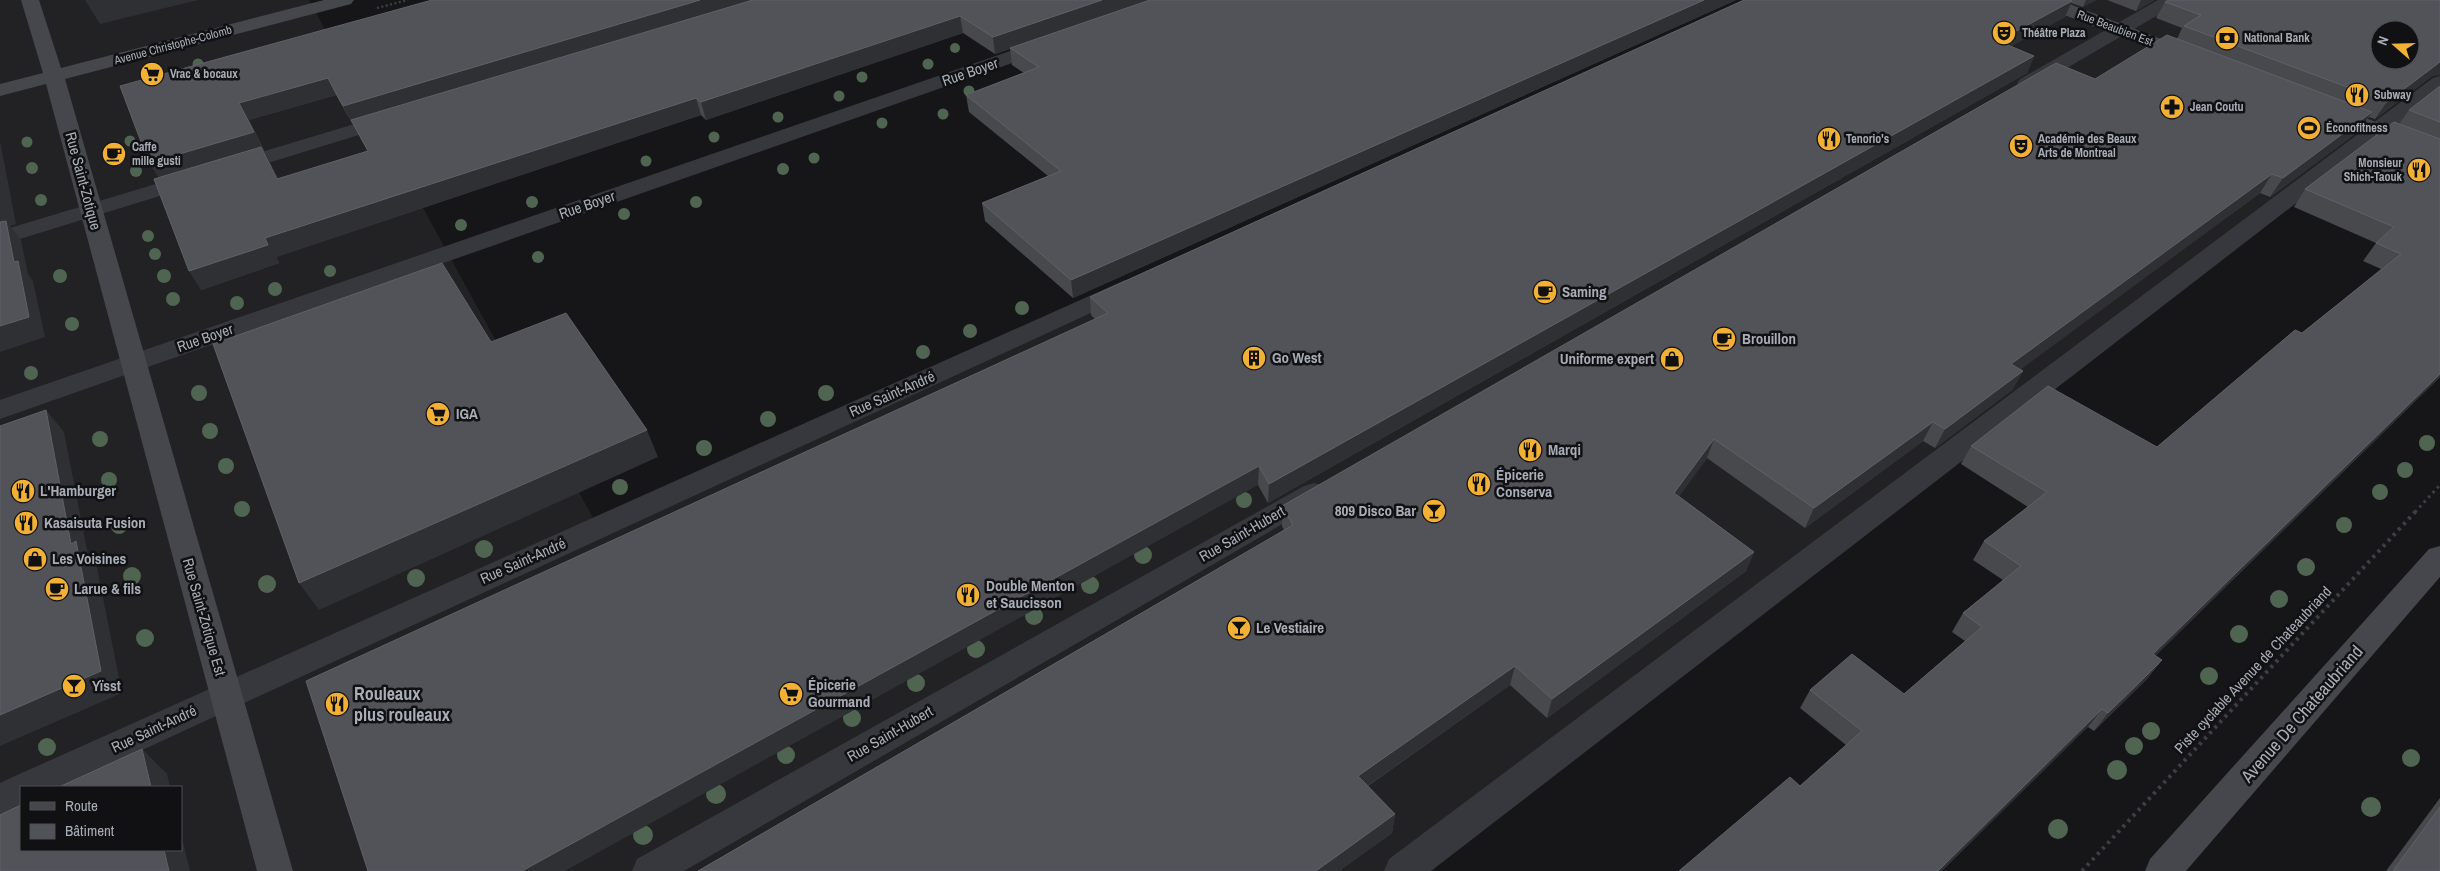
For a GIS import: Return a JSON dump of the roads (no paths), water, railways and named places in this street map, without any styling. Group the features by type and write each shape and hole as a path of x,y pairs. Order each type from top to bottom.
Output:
{"street":[{"name":"Rue Saint-Zotique","path":"30,0 54,76 133,363"},
{"name":"Avenue Christophe-Colomb","path":"0,90 345,0"},
{"name":"Rue Beaubien Est","path":"2042,0 2206,63"},
{"path":"2008,94 2171,0"},
{"name":"Rue Boyer","path":"0,410 1062,39"},
{"path":"1402,871 2440,82"},
{"path":"2314,105 2440,154"},
{"path":"0,238 412,113"},
{"name":"Rue Saint-André","path":"29,786 1151,276"},
{"name":"Rue Saint-Zotique Est","path":"133,363 276,871"},
{"name":"Rue Saint-Hubert","path":"650,871 1332,483"},
{"name":"Avenue De Chateaubriand","path":"2163,871 2440,557"},
{"path":"0,800 20,790"}],"place":[{"name":"Théâtre Plaza","path":"2004,33"},
{"name":"National Bank","path":"2227,38"},
{"name":"Vrac & bocaux","path":"152,74"},
{"name":"Subway","path":"2357,95"},
{"name":"Jean Coutu","path":"2172,107"},
{"name":"Éconofitness","path":"2309,128"},
{"name":"Tenorio's","path":"1829,139"},
{"name":"Académie des Beaux Arts de Montreal","path":"2021,146"},
{"name":"Caffe mille gusti","path":"114,154"},
{"name":"Monsieur Shich-Taouk","path":"2419,170"},
{"name":"Saming","path":"1545,292"},
{"name":"Brouillon","path":"1724,339"},
{"name":"Go West","path":"1254,358"},
{"name":"Uniforme expert","path":"1672,359"},
{"name":"IGA","path":"438,414"},
{"name":"Marqi","path":"1530,450"},
{"name":"Épicerie Conserva","path":"1479,484"},
{"name":"L'Hamburger","path":"23,491"},
{"name":"809 Disco Bar","path":"1434,511"},
{"name":"Kasaisuta Fusion","path":"26,523"},
{"name":"Les Voisines","path":"35,559"},
{"name":"Larue & fils","path":"57,589"},
{"name":"Double Menton et Saucisson","path":"968,595"},
{"name":"Le Vestiaire","path":"1239,628"},
{"name":"Yïsst","path":"74,686"},
{"name":"Épicerie Gourmand","path":"791,694"},
{"name":"Rouleaux plus rouleaux","path":"337,704"}]}
